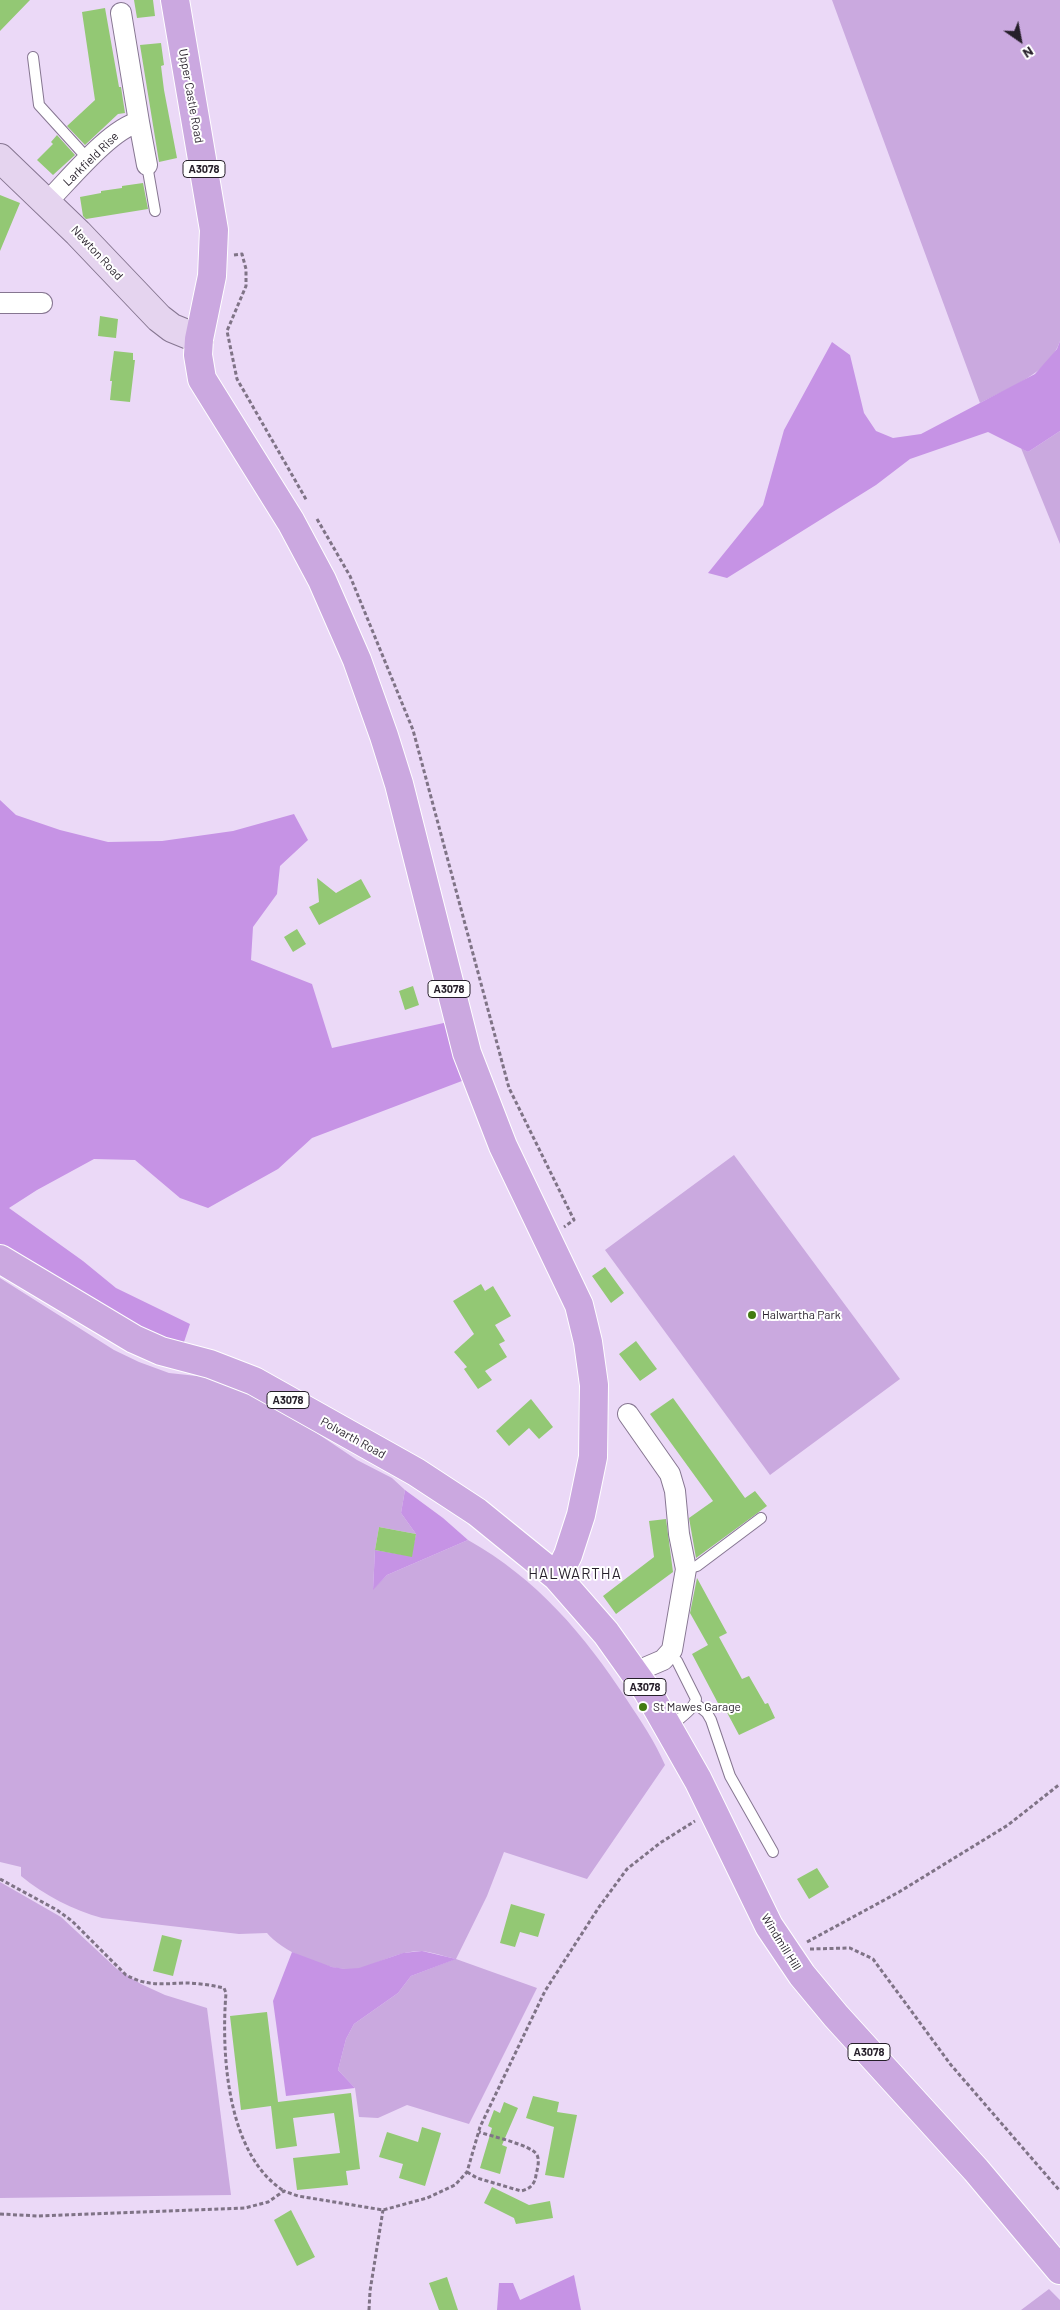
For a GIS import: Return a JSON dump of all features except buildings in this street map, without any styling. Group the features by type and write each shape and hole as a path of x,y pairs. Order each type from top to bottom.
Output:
{"main road":[{"name":"Upper Castle Road","path":"175,0 214,230 212,276 199,339"},
{"name":"A3078","path":"199,339 200,368 207,390 264,475 291,522 322,580 357,660 382,728 399,784 457,1020 470,1060 503,1146 579,1305 588,1342 594,1385 593,1457 581,1515 568,1555 557,1577"},
{"name":"Polvarth Road","path":"0,1260 134,1339 161,1351 210,1364 254,1381 416,1472 477,1512 557,1577"},
{"name":"Windmill Hill","path":"557,1577 606,1633 635,1672 669,1727 769,1926 816,1994 953,2145 1060,2270"}],"street":[{"path":"121,13 148,165"},
{"name":"Larkfield Rise","path":"47,202 123,129 139,122"},
{"name":"Newton Road","path":"0,158 47,202 159,318 172,328 199,339"},
{"path":"0,302 42,303"},
{"path":"628,1414 666,1467 673,1482 686,1569 674,1644 669,1655 657,1663 635,1672"}],"lane":[{"path":"33,57 39,105 89,160"},
{"path":"148,165 155,211"},
{"path":"686,1569 697,1566 761,1518"},
{"path":"669,1655 677,1661 696,1699 695,1703 669,1727"},
{"path":"695,1703 712,1720 730,1776 773,1852"}],"path":[{"path":"1060,1784 1008,1825 899,1892 805,1943 809,1949 850,1948 873,1959 951,2065 1060,2192"},
{"path":"0,1879 57,1910 72,1921 126,1974 135,1980 158,1985 184,1983 224,1988 226,1993 224,2042 234,2114 259,2170 284,2191 298,2196 383,2210 426,2198 455,2185 467,2172 479,2132 545,1991 615,1884 627,1869 643,1855 712,1810"},
{"path":"467,2172 477,2178 522,2191 536,2180 538,2160 534,2152 479,2132"},
{"path":"0,2214 38,2216 245,2208 268,2202 284,2191"},
{"path":"369,2310 370,2291 383,2210"}],"shaded area":[{"path":"832,0 1060,0 1060,341 1055,353 1037,371 1026,379 980,403"},
{"path":"1060,341 1060,431 1028,452 988,432 910,459 876,485 727,578 708,573 763,505 784,430 832,342 850,355 864,413 876,431 893,438 921,434 1035,374 1057,349"},
{"path":"1060,431 1060,544 1021,448 1028,452"},
{"path":"0,800 16,815 60,830 108,842 162,841 233,831 294,814 308,840 280,866 277,894 253,927 251,960 312,984 332,1048 457,1020 475,1076 312,1138 278,1169 208,1208 180,1198 135,1160 94,1159 37,1190 9,1208 83,1261 116,1288 190,1324 184,1342 187,1358 0,1259"},
{"name":"Halwartha Park","path":"734,1155 900,1379 770,1475 605,1250"},
{"path":"0,1278 114,1350 139,1362 169,1373 206,1377 254,1391 357,1460 392,1478 405,1490 401,1513 416,1534 379,1527 375,1550 373,1589 387,1575 468,1540 516,1572 557,1610 611,1676 652,1740 665,1765 587,1879 504,1852 487,1896 456,1959 537,1988 469,2124 407,2105 378,2118 359,2117 355,2088 338,2070 346,2039 354,2024 398,1993 411,1976 455,1959 429,1952 413,1951 362,1968 338,1968 297,1955 275,1941 267,1933 239,1934 102,1918 80,1911 59,1901 21,1876 21,1867 0,1862"},
{"path":"405,1490 443,1518 468,1540 387,1575 373,1590 375,1550 411,1556 416,1534 401,1513"},
{"path":"0,1882 61,1917 117,1969 141,1984 165,1995 207,2008 231,2195 0,2198"},
{"path":"422,1951 456,1959 411,1976 398,1993 354,2024 346,2039 338,2070 355,2088 286,2096 273,2001 292,1952 332,1967 345,1969 359,1968 403,1953"},
{"path":"574,2275 581,2310 497,2310 499,2283 513,2283 520,2300"},
{"path":"1049,2289 1060,2300 1060,2310 1021,2310"}],"place":[{"name":"Halwartha Park","path":"752,1315"},
{"name":"St Mawes Garage","path":"643,1707"}],"district":[{"name":"HALWARTHA","path":"575,1574"}]}
